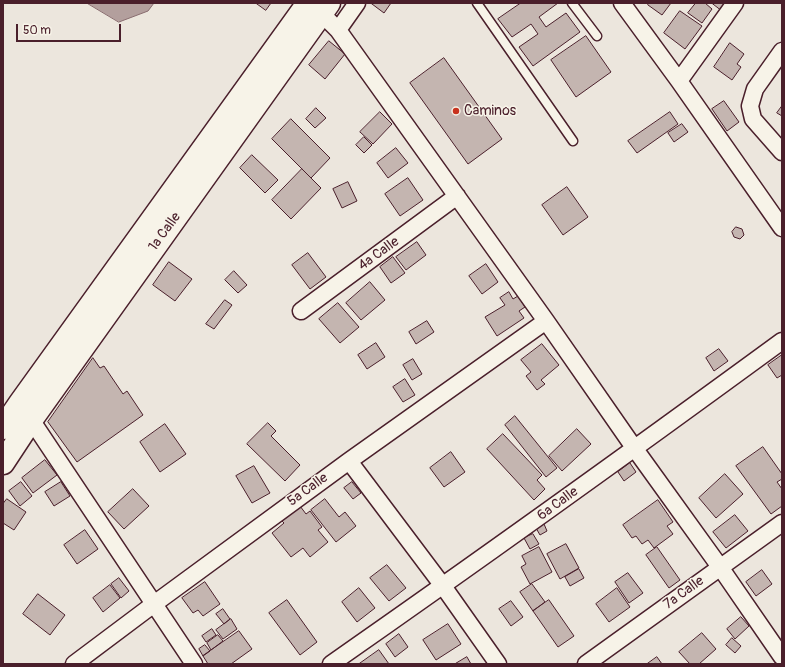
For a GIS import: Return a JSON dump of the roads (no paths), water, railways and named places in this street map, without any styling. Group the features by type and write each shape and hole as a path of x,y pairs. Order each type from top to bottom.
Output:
{"main road":[{"name":"1a Calle","path":"3,463 26,411 317,6"},
{"name":"1a Calle","path":"3,428 26,411"}],"street":[{"path":"338,30 357,3"},
{"path":"622,3 679,81 782,228"},
{"path":"679,81 735,3"},
{"path":"317,6 338,30 457,196 782,657"},
{"path":"782,51 755,89 750,106 753,119 782,152"},
{"name":"4a Calle","path":"301,311 457,196"},
{"name":"5a Calle","path":"74,664 349,460 546,321"},
{"name":"6a Calle","path":"332,664 635,449 782,341"},
{"path":"26,411 194,664"},
{"path":"349,460 443,586 498,664"},
{"name":"7a Calle","path":"586,664 782,522"}],"lane":[{"path":"477,3 573,141"},
{"path":"572,3 597,36"}],"place":[{"name":"Caminos","path":"456,111"}]}
